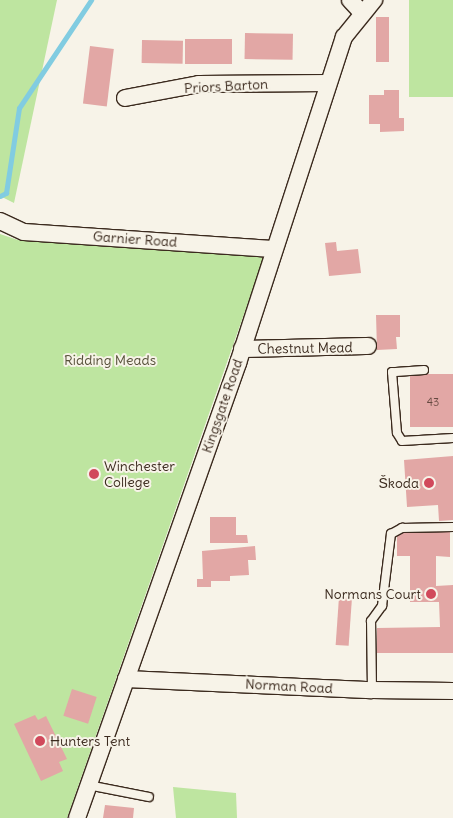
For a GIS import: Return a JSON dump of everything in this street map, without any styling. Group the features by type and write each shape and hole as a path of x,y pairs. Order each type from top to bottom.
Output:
{"street":[{"path":"350,0 362,12"},
{"name":"Kingsgate Road","path":"77,818 242,349 272,249 344,37 362,12 374,0"},
{"name":"Priors Barton","path":"125,98 199,84 328,83"},
{"name":"Garnier Road","path":"0,220 24,232 272,249"},
{"name":"Chestnut Mead","path":"242,349 368,346"},
{"name":"Norman Road","path":"126,678 372,690 453,691"}],"lane":[{"path":"424,370 392,372 397,433 402,441 453,438"},
{"path":"372,690 371,621 382,606 390,534 402,528 453,527"},
{"path":"88,785 150,797"}],"green space":[{"path":"0,0 57,0 14,203 0,196"},
{"path":"409,0 453,0 453,97 409,97"},
{"name":"Ridding Meads","path":"0,234 18,240 264,257 67,818 0,818"},
{"path":"173,787 236,793 237,818 176,818"}],"building":[{"path":"376,17 389,17 389,62 376,62"},
{"path":"245,33 293,34 293,60 245,59"},
{"path":"185,39 232,39 232,64 185,64"},
{"path":"142,40 183,41 183,64 142,63"},
{"path":"90,46 114,49 107,106 83,104"},
{"path":"384,90 399,90 399,118 404,118 404,131 380,132 380,124 369,124 369,95 384,95"},
{"path":"336,242 337,251 358,249 361,273 329,276 325,243"},
{"path":"376,315 400,315 400,337 396,337 397,349 377,350"},
{"path":"410,374 453,374 453,427 410,427"},
{"name":"Škoda","path":"453,456 453,520 439,521 438,505 407,507 404,460"},
{"path":"210,517 236,517 236,535 247,535 248,543 210,543"},
{"name":"Normans Court","path":"397,532 450,532 450,557 436,556 436,586 453,585 453,653 377,653 377,628 440,627 439,602 410,602 410,556 397,556"},
{"path":"255,546 256,560 248,560 249,575 230,576 230,581 211,581 211,587 197,587 197,579 203,579 202,551"},
{"path":"339,597 352,598 349,646 336,645"},
{"path":"72,689 97,697 88,724 63,716"},
{"name":"Hunters Tent","path":"35,715 38,720 46,716 67,759 59,762 63,771 41,781 14,724"},
{"path":"105,805 134,808 133,818 103,818"}],"waterway":[{"path":"0,196 6,193 19,108 91,0"}],"place":[{"name":"Winchester College","path":"94,474"},
{"name":"Škoda","path":"429,483"},
{"name":"Normans Court","path":"431,594"},
{"name":"Hunters Tent","path":"40,741"}]}
